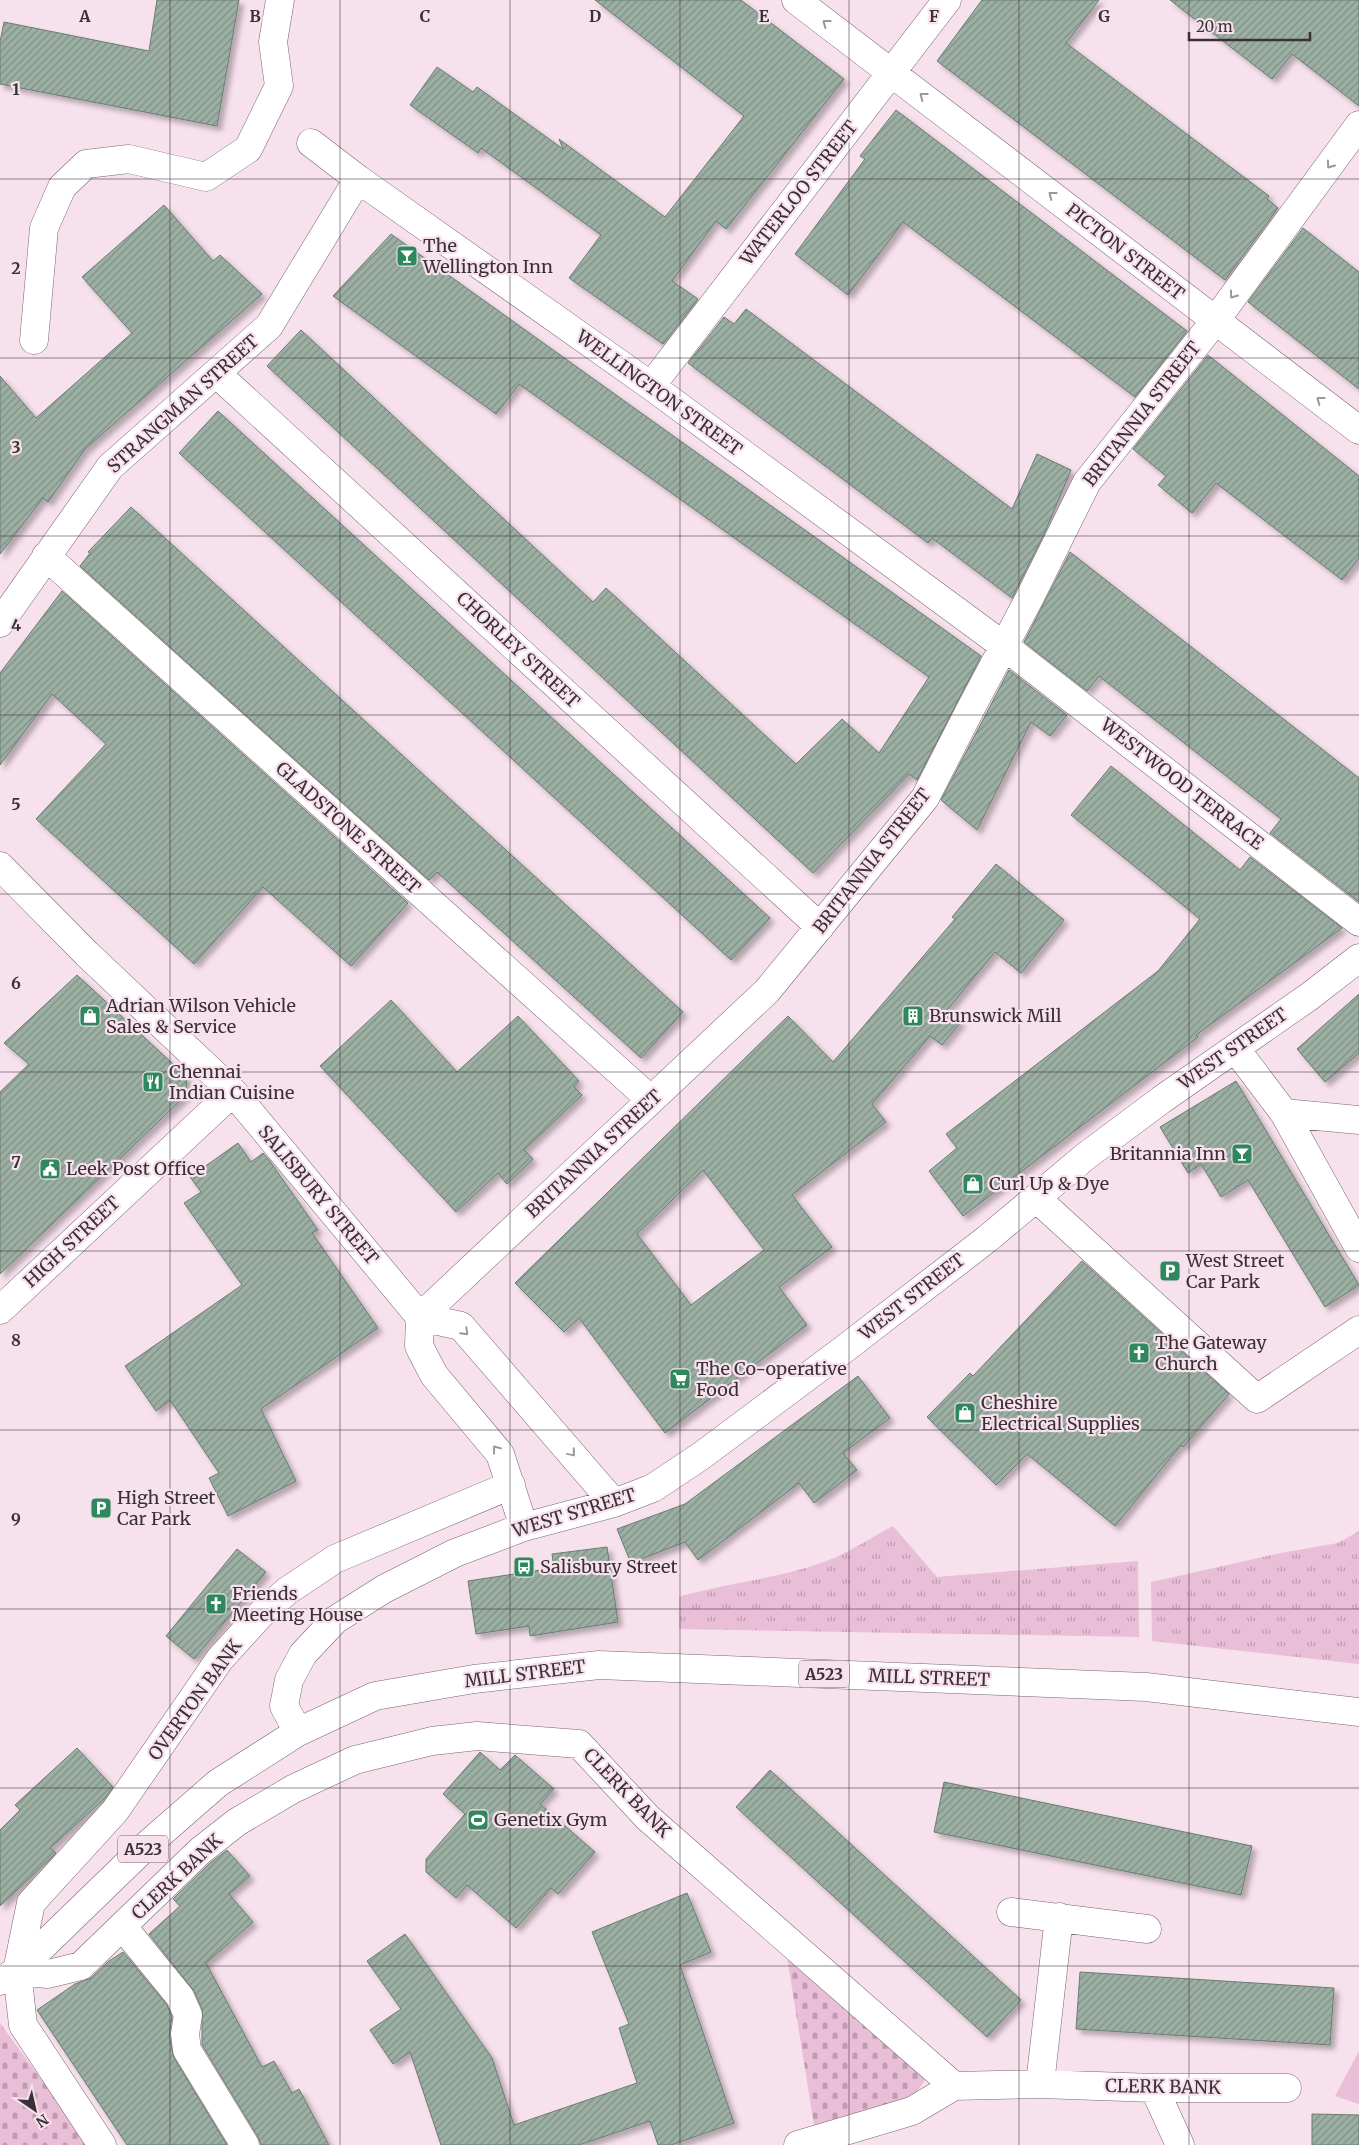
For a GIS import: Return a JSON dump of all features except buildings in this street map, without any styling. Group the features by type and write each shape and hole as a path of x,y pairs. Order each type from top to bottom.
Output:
{"main road":[{"path":"34,340 44,228 62,187 86,164 129,159 206,177 248,149 279,86 273,42 280,0"},
{"name":"PICTON STREET","path":"796,0 893,72 1359,430"},
{"name":"WATERLOO STREET","path":"651,386 947,0"},
{"name":"BRITANNIA STREET","path":"420,1317 768,991 925,798 1030,599 1092,475 1215,321 1359,125"},
{"name":"WELLINGTON STREET","path":"311,143 358,179 651,386 1004,646"},
{"name":"STRANGMAN STREET","path":"0,623 110,467 269,326 358,179"},
{"name":"CHORLEY STREET","path":"216,373 820,927"},
{"name":"GLADSTONE STREET","path":"46,556 651,1100"},
{"name":"WESTWOOD TERRACE","path":"1004,646 1359,922"},
{"name":"SALISBURY STREET","path":"0,866 87,954 232,1092 420,1317"},
{"name":"WEST STREET","path":"298,1732 284,1706 289,1680 303,1654 335,1620 384,1589 455,1553 524,1527 614,1503 652,1488 702,1456 979,1245 1086,1156 1161,1100 1310,996 1359,958"},
{"path":"1234,1048 1284,1114 1359,1248"},
{"name":"HIGH STREET","path":"0,1310 232,1092"},
{"path":"1284,1114 1359,1120"},
{"path":"1036,1198 1257,1399 1359,1330"},
{"path":"524,1527 500,1454 434,1375 419,1346 420,1317 461,1326 614,1503"},
{"name":"OVERTON BANK","path":"102,2145 23,2026 9,1976 30,1903 116,1811 220,1659 260,1615 287,1591 335,1559 511,1485"},
{"name":"MILL STREET","path":"298,1732 375,1696 474,1679 599,1665 1146,1687 1359,1712"},
{"name":"A523","path":"9,1976 147,1845 218,1783 298,1732"},
{"name":"CLERK BANK","path":"9,1976 48,1974 80,1966 123,1927 200,1851 238,1822 293,1789 355,1760 432,1742 477,1736 579,1744 648,1818 954,2086 1040,2084 1154,2088 1286,2088"},
{"path":"1011,1912 1147,1929"},
{"path":"1040,2084 1059,1917"},
{"path":"123,1927 180,1997 188,2015 184,2034 187,2050 245,2145"},
{"path":"798,2145 912,2111 954,2086"},
{"path":"1154,2088 1180,2145"}],"green space":[{"path":"893,1526 937,1577 1138,1561 1139,1637 679,1629 679,1597 786,1573 821,1563 848,1551"},
{"path":"1359,1531 1359,1664 1152,1641 1151,1582 1281,1553 1338,1543"},
{"path":"786,1951 929,2074 910,2102 816,2137"},
{"path":"0,2023 89,2145 0,2145"},
{"path":"1359,2051 1359,2104 1335,2096"}],"place":[{"name":"The Wellington Inn","path":"407,256"},
{"name":"Adrian Wilson Vehicle Sales & Service","path":"90,1016"},
{"name":"Brunswick Mill","path":"913,1016"},
{"name":"Chennai Indian Cuisine","path":"153,1082"},
{"name":"Britannia Inn","path":"1242,1154"},
{"name":"Leek Post Office","path":"50,1169"},
{"name":"Curl Up & Dye","path":"973,1184"},
{"name":"West Street Car Park","path":"1170,1271"},
{"name":"The Gateway Church","path":"1139,1353"},
{"name":"The Co-operative Food","path":"680,1379"},
{"name":"Cheshire Electrical Supplies","path":"965,1413"},
{"name":"High Street Car Park","path":"101,1508"},
{"name":"Salisbury Street","path":"524,1567"},
{"name":"Friends Meeting House","path":"216,1604"},
{"name":"Genetix Gym","path":"478,1820"}]}
